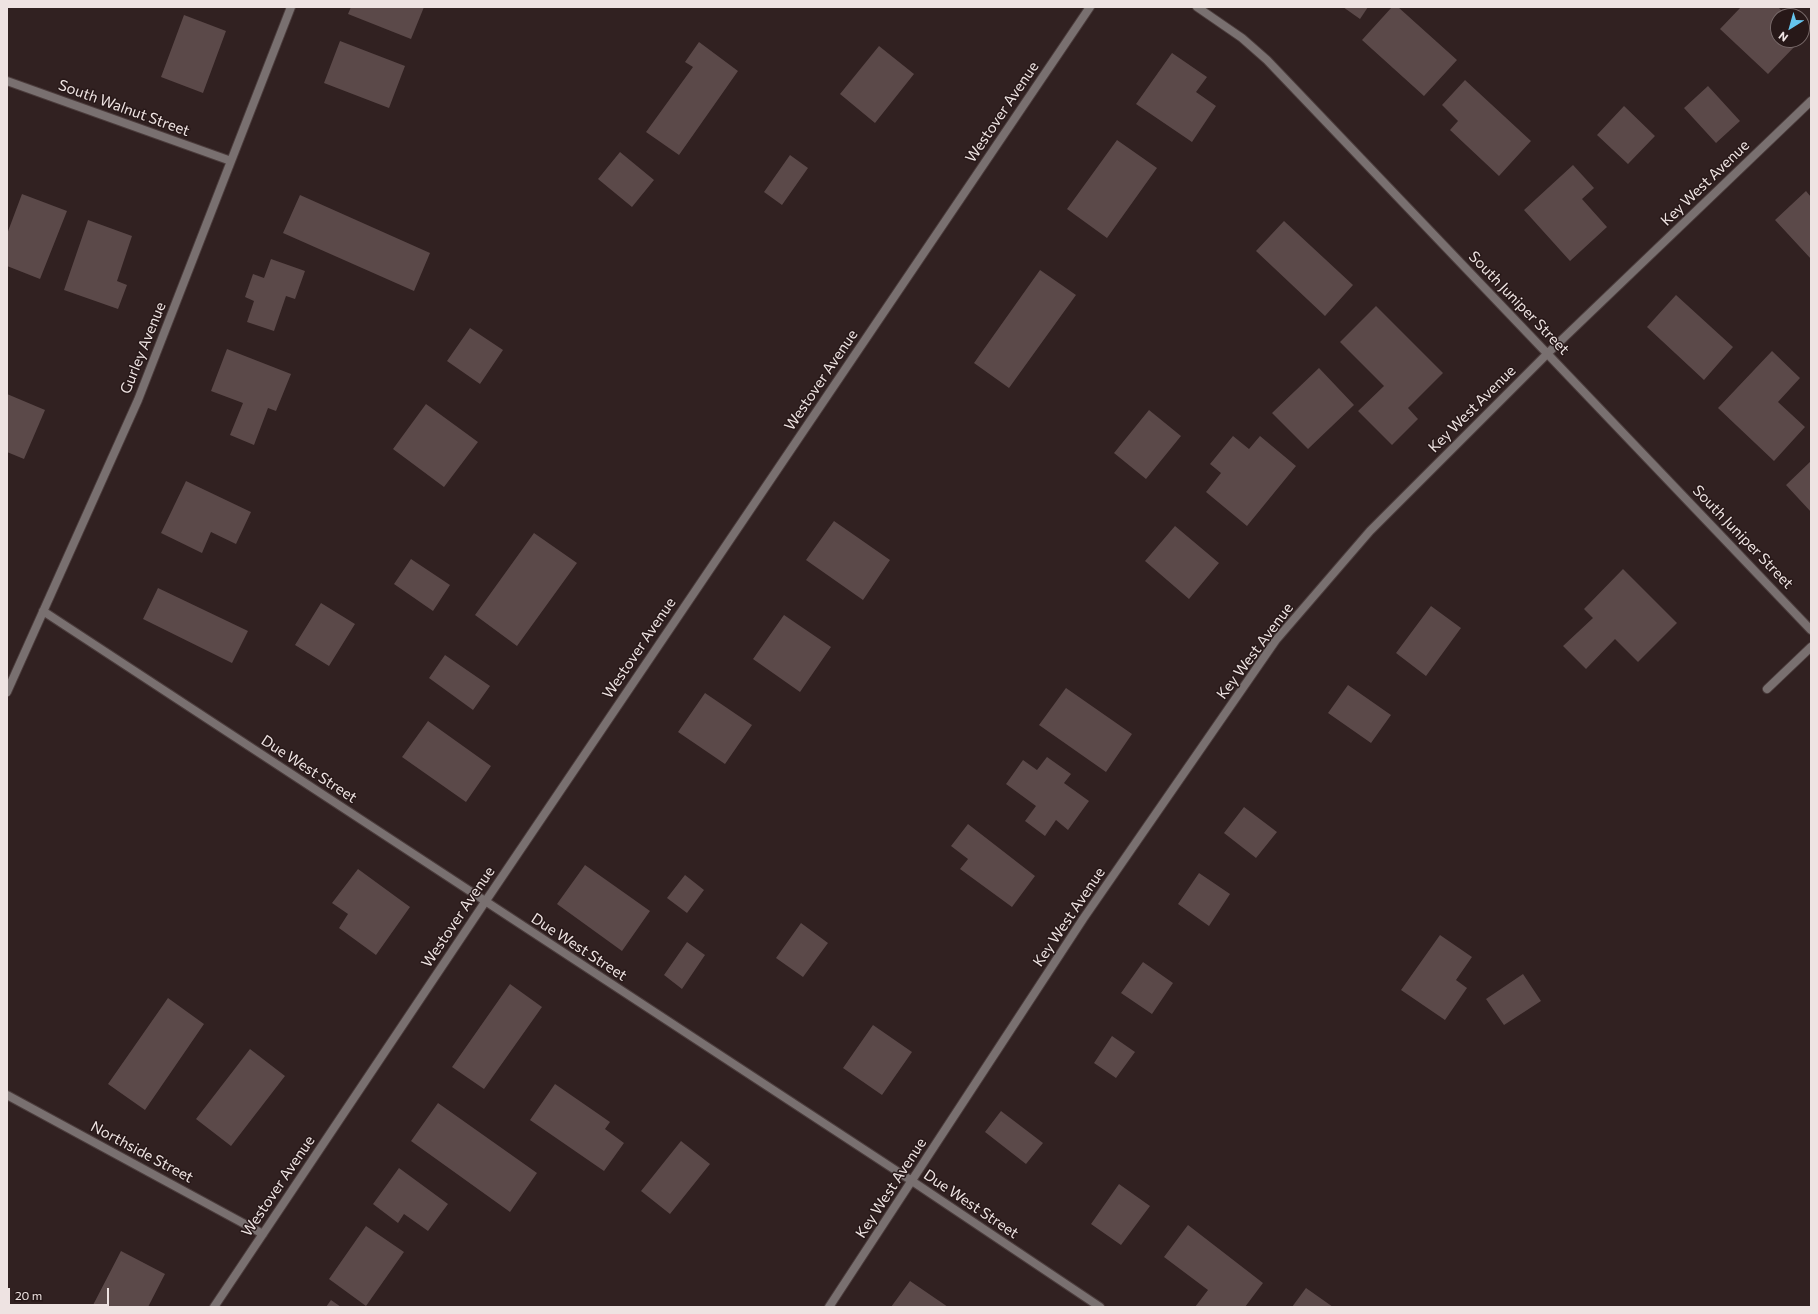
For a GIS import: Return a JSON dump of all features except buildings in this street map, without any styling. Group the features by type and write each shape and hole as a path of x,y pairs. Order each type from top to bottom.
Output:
{"street":[{"name":"Gurley Avenue","path":"7,692 138,400 291,7"},
{"name":"Westover Avenue","path":"214,1307 485,902 1090,7"},
{"name":"South Juniper Street","path":"1197,7 1242,38 1267,60 1811,630"},
{"name":"South Walnut Street","path":"7,81 231,161"},
{"name":"Key West Avenue","path":"829,1307 1083,919 1276,640 1370,531 1548,353 1811,101"},
{"name":"Due West Street","path":"43,611 912,1181 1100,1307"},
{"path":"1767,689 1811,647"},
{"name":"Northside Street","path":"7,1095 263,1234"}]}
